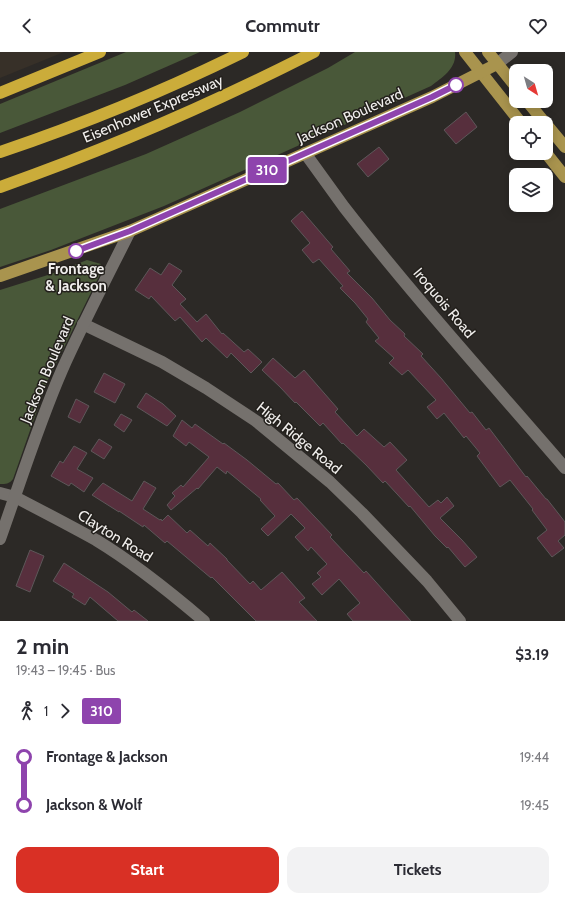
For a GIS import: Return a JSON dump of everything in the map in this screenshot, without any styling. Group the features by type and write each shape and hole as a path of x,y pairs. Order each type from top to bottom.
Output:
{"highway":[{"path":"0,93 100,52"},
{"name":"Eisenhower Expressway","path":"0,152 68,128 136,101 243,52"},
{"name":"Eisenhower Expressway","path":"0,187 124,141 255,82 314,52"}],"main road":[{"path":"465,52 516,116"},
{"path":"488,52 509,79"},
{"name":"Jackson Boulevard","path":"130,231 432,97 497,64"},
{"path":"532,108 539,116"},
{"path":"553,133 565,147"},
{"path":"552,160 565,177"},
{"path":"0,276 130,231"}],"street":[{"name":"Jackson Boulevard","path":"497,64 512,52"},
{"name":"Iroquois Road","path":"305,153 344,206 430,312 565,468"},
{"name":"Jackson Boulevard","path":"0,539 62,371 83,324 130,231"},
{"name":"High Ridge Road","path":"83,324 162,362 206,388 256,421 330,482 351,502 427,581 460,621"},
{"name":"Clayton Road","path":"0,493 15,497 97,541 148,576 204,621"}],"shaded area":[{"path":"0,52 64,52 0,78"}],"green space":[{"path":"126,52 200,52 125,85 0,133 0,104"},
{"path":"355,52 455,52 455,58 454,63 448,72 431,86 164,206 51,250 0,267 0,209 146,154 240,112 328,68"},
{"path":"87,260 101,264 101,272 47,382 13,479 10,482 0,484 0,290 51,274"}],"building":[{"path":"466,112 477,127 456,144 444,130"},
{"path":"379,147 389,159 368,177 357,164"},
{"path":"302,211 333,247 331,249 350,271 347,273 372,298 390,320 405,334 404,336 423,354 421,356 470,413 472,412 486,430 489,428 526,477 527,476 547,499 565,522 565,535 558,541 564,548 552,557 537,538 547,530 532,510 533,509 510,480 500,487 477,456 480,453 466,436 464,438 444,413 437,419 427,407 436,400 408,370 402,375 389,363 394,358 375,341 379,338 366,322 368,319 340,288 343,286 319,259 313,263 302,250 310,243 291,221"},
{"path":"169,263 182,271 172,285 186,299 180,304 197,322 206,314 222,334 223,333 244,352 248,349 262,362 251,373 231,353 227,358 206,338 202,342 180,317 175,321 151,296 149,299 135,290 150,268 161,275"},
{"path":"273,358 295,378 304,370 338,409 335,412 357,436 364,429 384,447 390,442 407,460 396,470 429,507 438,500 441,503 447,497 454,506 440,518 477,557 465,567 448,547 447,548 435,536 410,506 409,507 385,481 383,483 343,443 342,444 323,423 320,426 296,402 295,403 262,370"},
{"path":"104,373 125,384 115,403 94,392"},
{"path":"146,393 163,404 176,416 167,426 137,407"},
{"path":"76,399 89,406 80,423 68,417"},
{"path":"121,414 132,420 124,432 114,425"},
{"path":"182,420 192,428 195,424 223,444 224,443 276,484 278,483 294,500 297,498 332,535 330,537 364,573 366,571 411,621 353,621 347,614 360,603 339,579 322,595 312,584 321,577 317,573 327,564 311,547 308,551 295,537 305,528 291,514 268,536 261,529 275,516 260,500 261,499 227,471 226,474 217,467 198,489 197,488 171,510 167,505 175,496 172,493 181,485 183,487 209,457 189,442 186,446 173,436"},
{"path":"99,439 112,447 104,459 91,451"},
{"path":"74,446 87,453 77,469 93,478 84,492 71,483 69,486 51,476 60,461 63,463"},
{"path":"144,481 156,488 143,509 162,521 168,515 187,533 190,530 208,546 210,543 250,584 253,581 261,590 282,572 305,598 299,602 317,621 256,621 212,577 211,578 167,541 165,543 144,525 143,527 92,495 103,483 132,501"},
{"path":"30,550 44,556 30,592 16,586"},
{"path":"64,563 108,592 132,612 134,610 148,621 118,621 90,597 85,605 72,597 74,594 53,581"}],"bus line":[{"name":"310","path":"76,251 130,231 456,85"}],"place":[{"name":"Frontage & Jackson","path":"76,251"}]}
